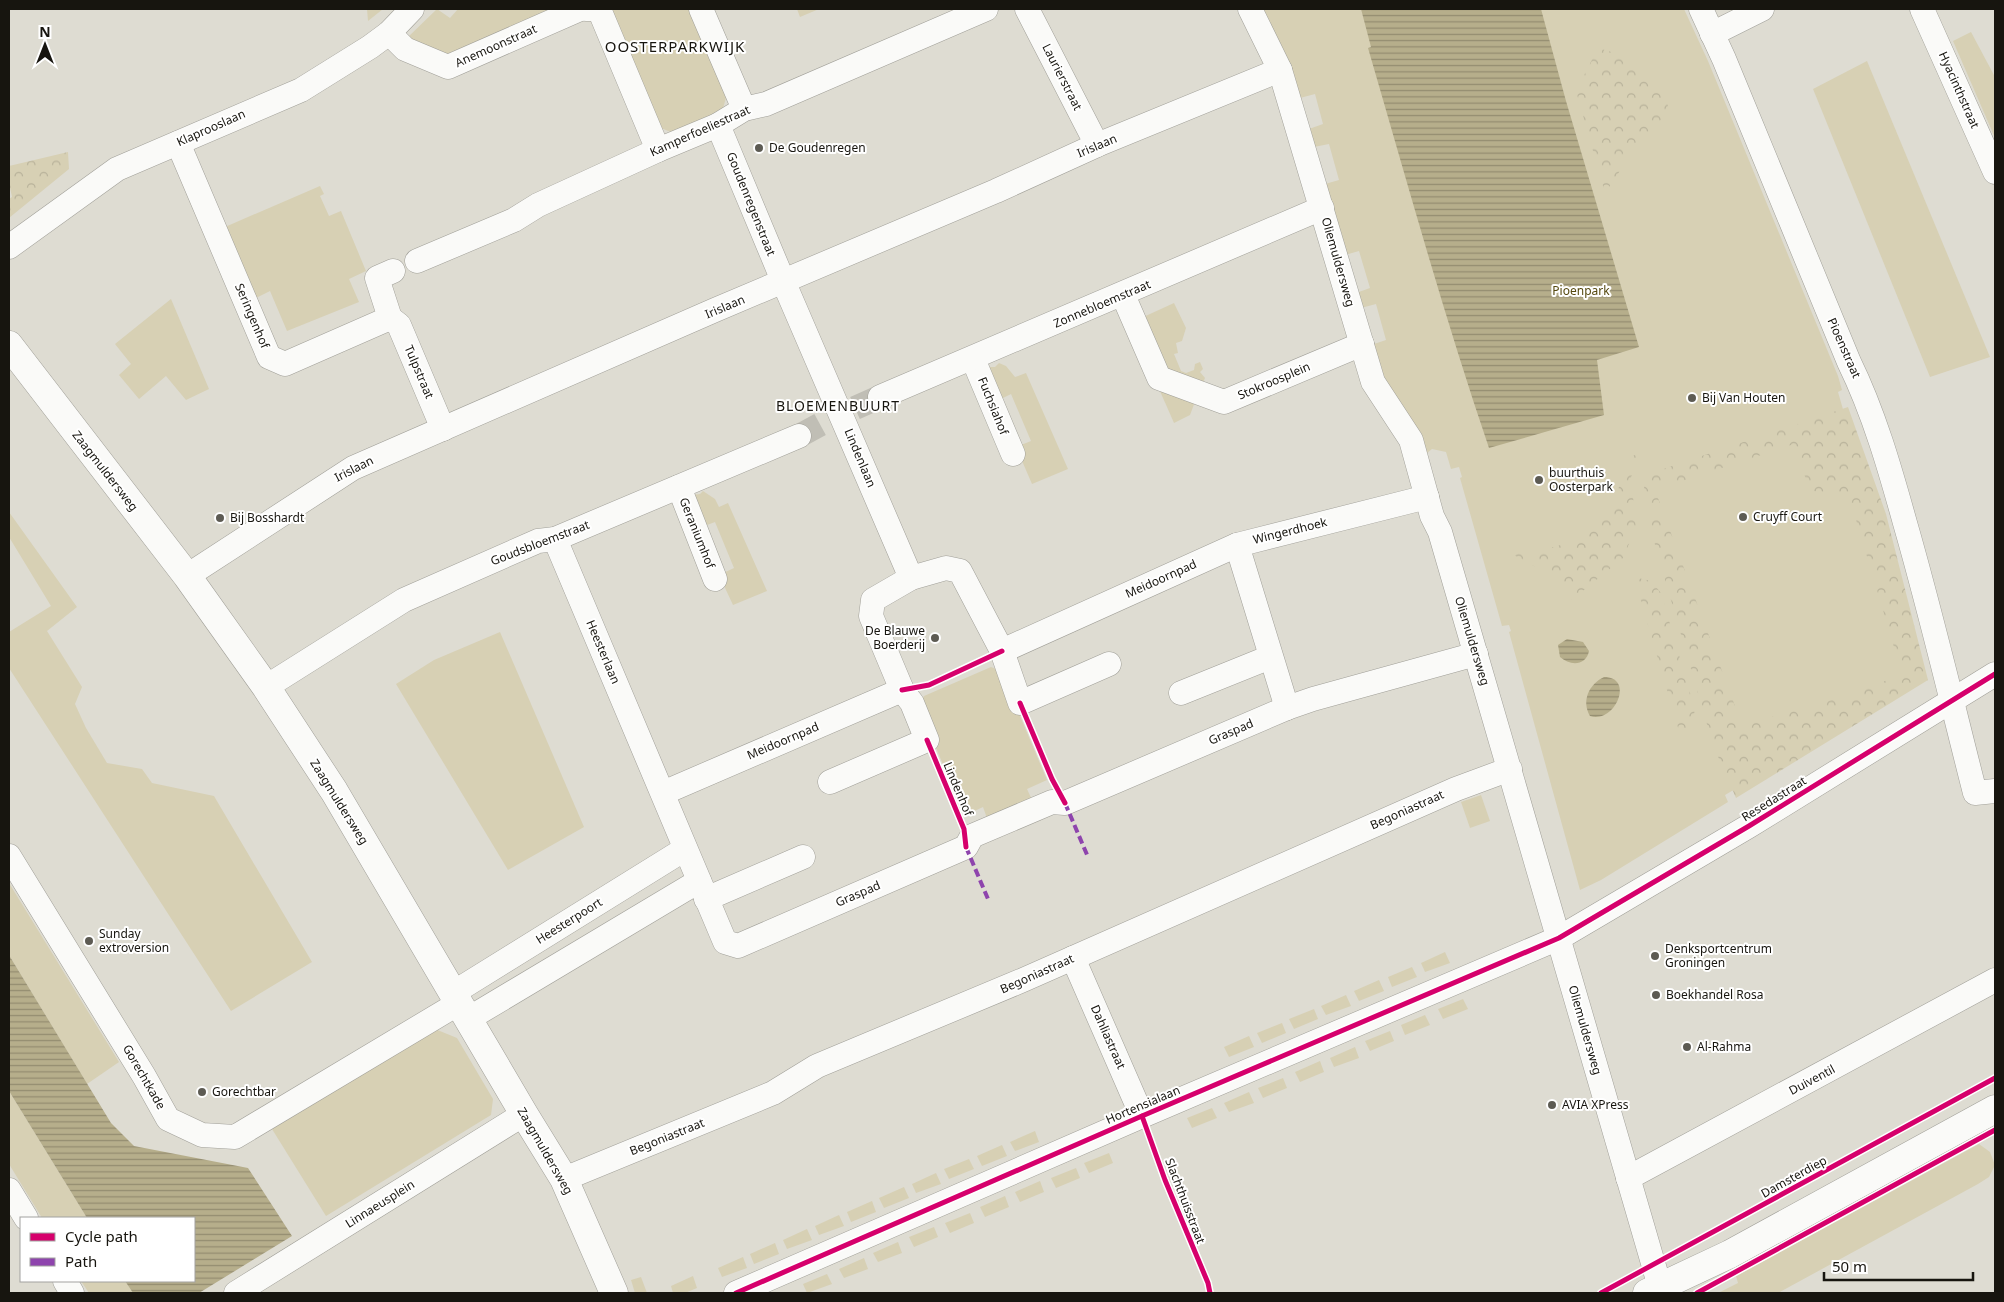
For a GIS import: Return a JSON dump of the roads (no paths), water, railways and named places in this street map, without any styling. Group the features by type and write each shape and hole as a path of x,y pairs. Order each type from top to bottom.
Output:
{"street":[{"name":"Klaprooslaan","path":"9,247 117,170 301,90 370,47 389,33 412,9"},
{"name":"Anemoonstraat","path":"389,33 405,49 448,67 580,9"},
{"path":"586,9 599,10 658,150"},
{"path":"701,9 744,109"},
{"name":"Kamperfoeliestraat","path":"417,261 514,220 538,205 658,150 718,125 744,109 766,104 986,9"},
{"name":"Laurierstraat","path":"1027,9 1097,145"},
{"name":"Oliemuldersweg","path":"1250,9 1280,70 1373,382 1411,440 1432,516 1440,532 1559,938 1628,1178 1656,1291"},
{"name":"Pioenstraat","path":"1701,9 1724,59 1848,362 1862,390 1894,486 1920,576 1975,793 1995,791"},
{"path":"1712,34 1762,9"},
{"name":"Hyacinthstraat","path":"1922,9 1995,172"},
{"name":"Irislaan","path":"187,576 353,468 715,310 784,283 996,191 1097,145 1280,70"},
{"name":"Goudenregenstraat","path":"718,125 784,283"},
{"name":"Seringenhof","path":"178,143 269,357 284,364 390,318"},
{"name":"Zonnebloemstraat","path":"880,398 1322,208"},
{"path":"385,275 390,318"},
{"name":"Lindenlaan","path":"784,283 911,578"},
{"name":"Stokroosplein","path":"1123,295 1158,378 1224,402 1362,344"},
{"name":"Tulpstraat","path":"390,318 399,325 443,429"},
{"name":"Zaagmuldersweg","path":"9,345 187,576 266,687 334,792 564,1179 614,1293"},
{"name":"Fuchsiahof","path":"973,359 1012,454"},
{"name":"Goudsbloemstraat","path":"266,687 404,600 538,541 555,539 799,436"},
{"name":"Geraniumhof","path":"679,487 715,579"},
{"name":"Wingerdhoek","path":"1287,708 1237,544 1427,497"},
{"name":"Heesterlaan","path":"555,539 663,793"},
{"name":"Meidoornpad","path":"1002,651 1237,544"},
{"path":"830,782 927,740 912,703 902,690 871,616 873,600 911,578 946,568 960,571 1002,651 1020,703 1109,664"},
{"path":"1287,708 1313,699 1476,654"},
{"path":"1182,692 1270,657"},
{"name":"Resedastraat","path":"1559,938 1749,826 1995,674"},
{"name":"Meidoornpad","path":"663,793 902,690"},
{"name":"Graspad","path":"702,890 725,942 738,946 966,847 972,836 1052,802 1064,803 1287,708"},
{"name":"Begoniastraat","path":"564,1179 773,1094 817,1066 1073,958 1456,789 1510,769"},
{"path":"663,793 702,890"},
{"name":"Heesterpoort","path":"460,1005 686,849"},
{"name":"Gorechtkade","path":"9,856 144,1076 168,1119 202,1135 235,1137 460,1005"},
{"path":"460,1005 702,890 803,857"},
{"name":"Hortensialaan","path":"736,1293 1142,1116 1559,938"},
{"name":"Dahliastraat","path":"1073,958 1142,1116"},
{"name":"Duiventil","path":"1628,1178 1995,980"},
{"path":"1656,1291 1730,1254 1995,1109"},
{"name":"Linnaeusplein","path":"236,1293 524,1114"},
{"path":"9,1190 25,1217"},
{"path":"65,1282 72,1293"}],"tunnel":[{"path":"855,408 880,397"},
{"path":"799,436 823,423"}],"place":[{"name":"De Goudenregen","path":"759,148"},
{"name":"Bij Van Houten","path":"1692,398"},
{"name":"buurthuis Oosterpark","path":"1539,480"},
{"name":"Cruyff Court","path":"1743,517"},
{"name":"Bij Bosshardt","path":"220,518"},
{"name":"De Blauwe Boerderij","path":"935,638"},
{"name":"Sunday extroversion","path":"89,941"},
{"name":"Denksportcentrum Groningen","path":"1655,956"},
{"name":"Boekhandel Rosa","path":"1656,995"},
{"name":"Al-Rahma","path":"1687,1047"},
{"name":"Gorechtbar","path":"202,1092"},
{"name":"AVIA XPress","path":"1552,1105"}],"district":[{"name":"OOSTERPARKWIJK","path":"675,47"},
{"name":"BLOEMENBUURT","path":"838,406"}],"park label":[{"name":"Pioenpark","path":"1581,291"}]}
